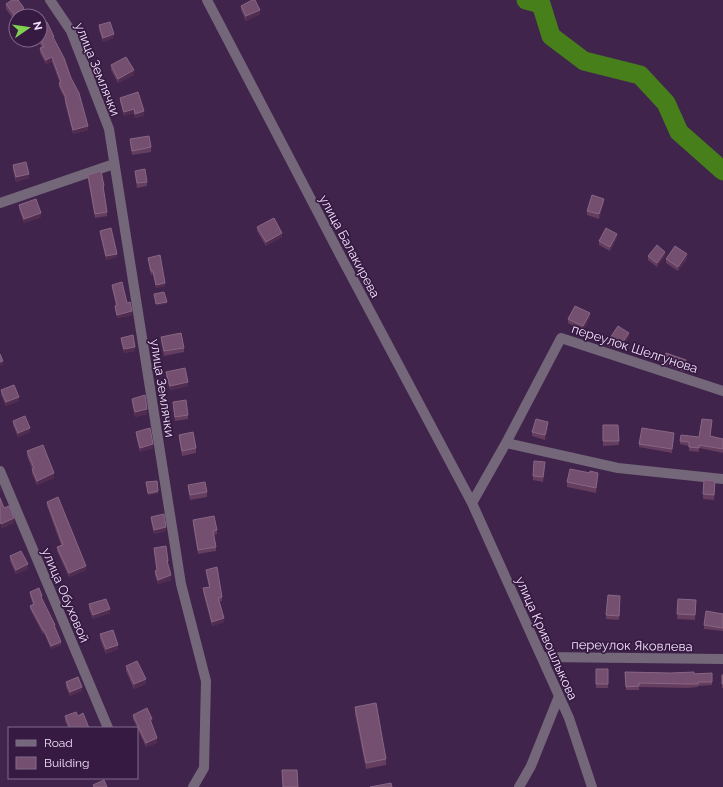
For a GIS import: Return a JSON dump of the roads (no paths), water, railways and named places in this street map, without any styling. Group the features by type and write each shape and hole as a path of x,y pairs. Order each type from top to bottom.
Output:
{"street":[{"name":"улица Землячки","path":"50,0 71,30 109,129 181,584 206,681 204,768 192,787"},
{"name":"улица Балакирева","path":"207,0 472,503"},
{"path":"0,203 114,164"},
{"name":"переулок Шелгунова","path":"506,443 561,338 723,391"},
{"path":"472,503 506,443 618,468 723,479"},
{"name":"улица Обуховой","path":"0,472 108,727"},
{"name":"улица Кривошлыкова","path":"472,503 569,718 592,787"},
{"name":"переулок Яковлева","path":"542,657 723,659"},
{"path":"519,787 531,766 559,696"}],"waterway":[{"path":"526,0 541,4 551,36 584,61 640,75 666,103 679,132 723,171"}]}
